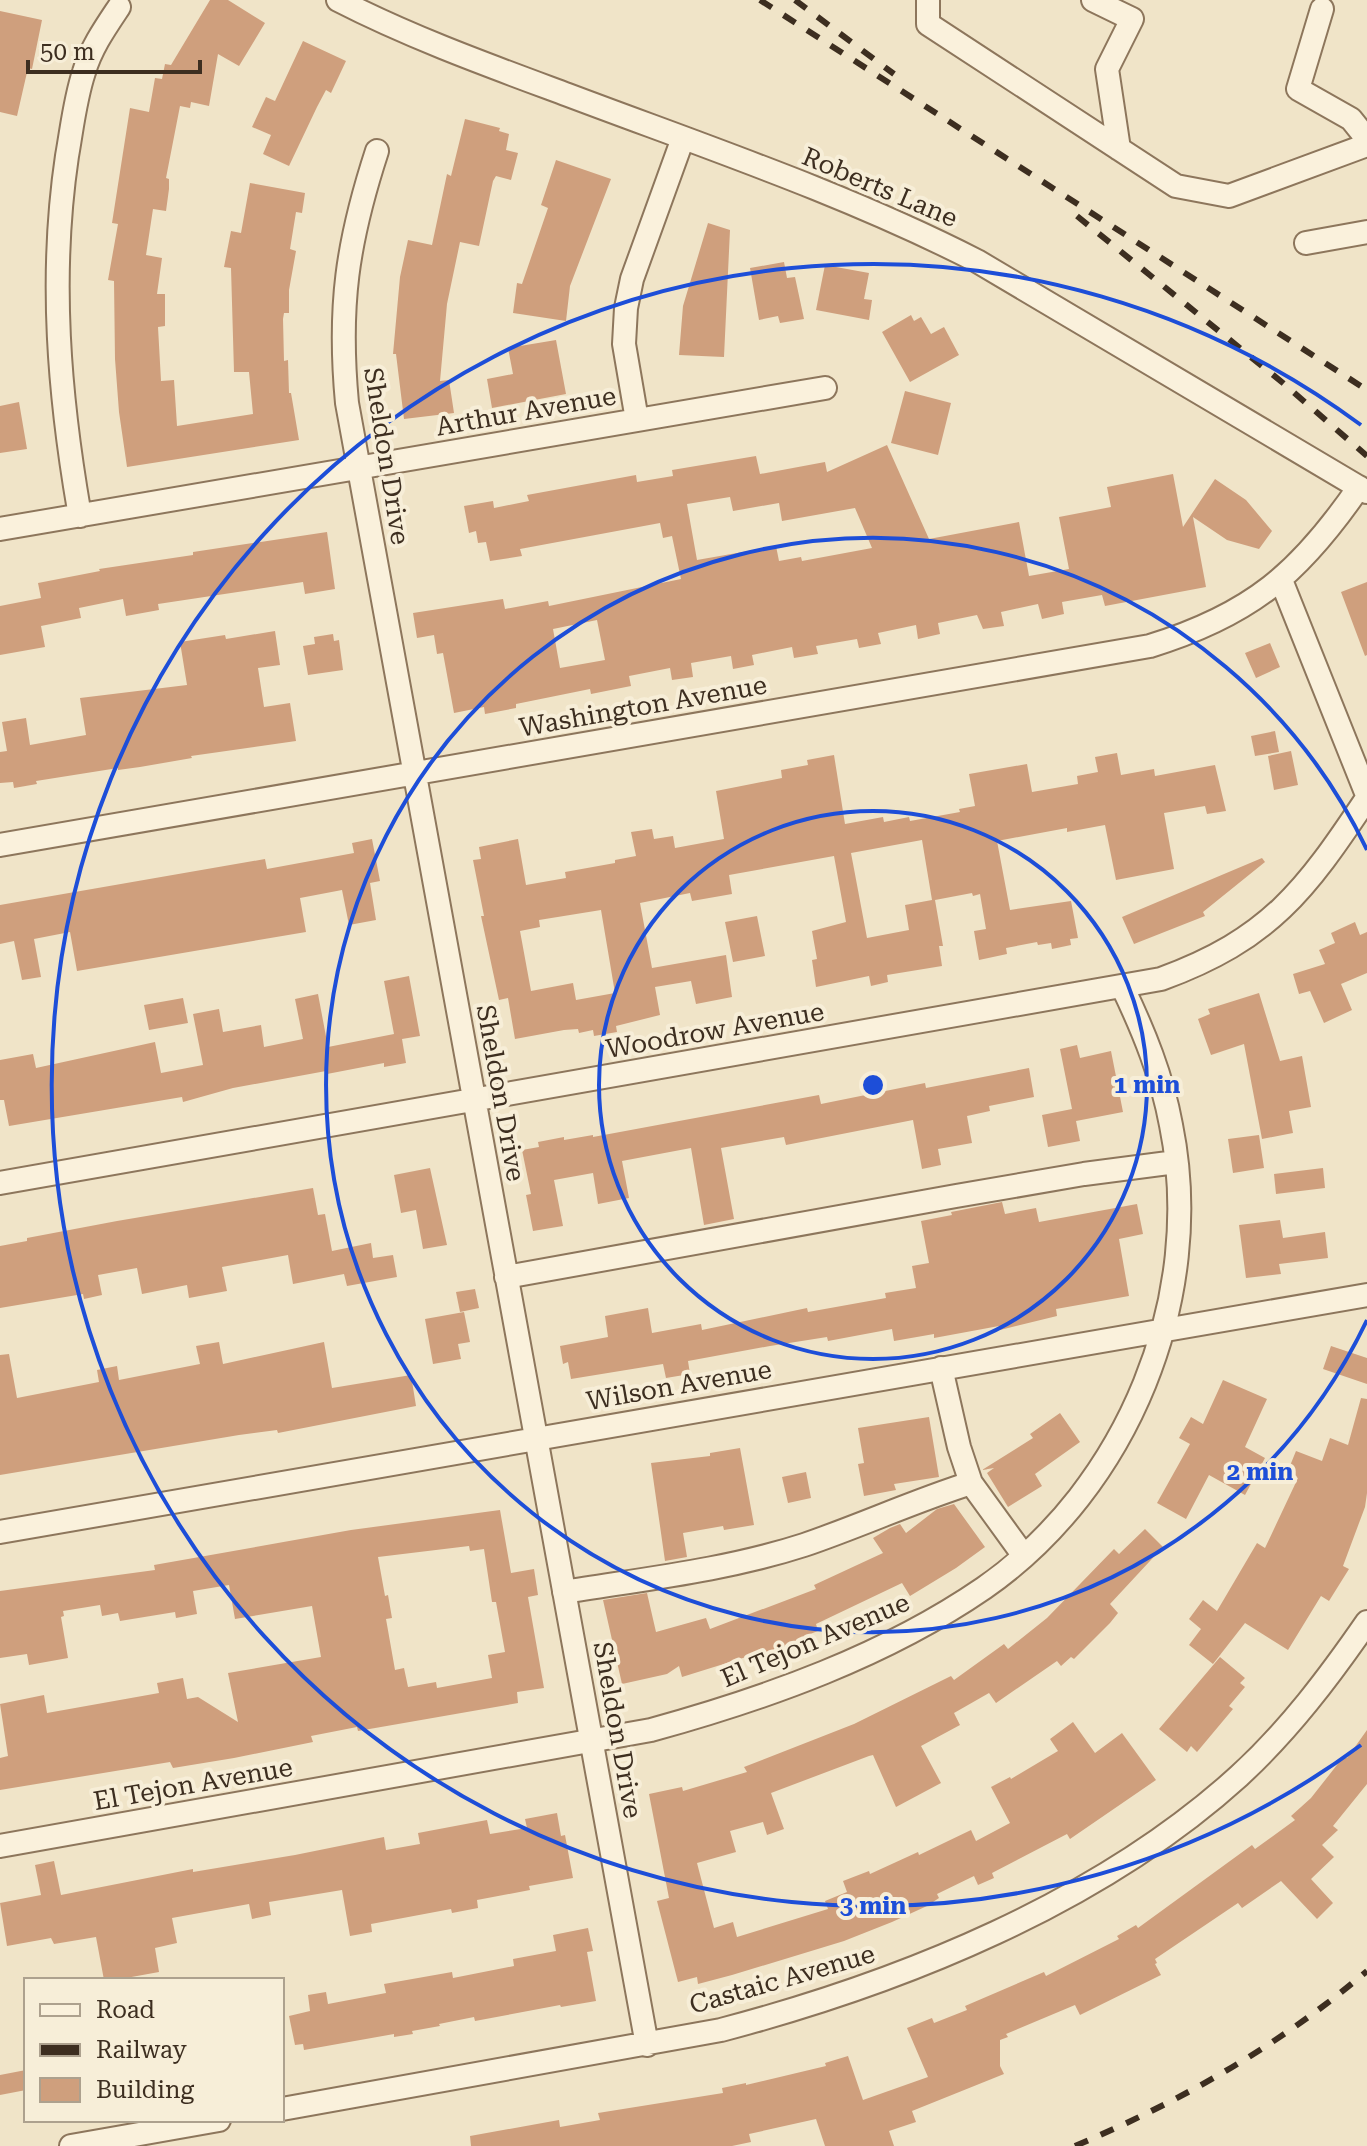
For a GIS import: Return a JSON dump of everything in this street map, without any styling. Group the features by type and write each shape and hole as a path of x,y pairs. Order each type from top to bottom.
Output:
{"street":[{"name":"Roberts Lane","path":"338,0 440,48 839,196 919,231 977,261 1363,489"},
{"path":"928,0 928,24 1176,186 1229,196 1367,145"},
{"path":"1093,0 1132,19 1107,69 1119,149"},
{"path":"80,516 61,386 57,317 59,234 74,111 84,71 98,37 119,7"},
{"path":"1322,9 1298,89 1351,119 1367,139"},
{"path":"637,420 624,344 626,308 632,279 683,138"},
{"name":"Sheldon Drive","path":"377,151 359,208 348,258 343,309 344,375 358,468 647,2045"},
{"path":"1306,243 1367,232"},
{"name":"Arthur Avenue","path":"0,529 825,388"},
{"path":"1363,489 1312,550 1281,580 1367,796"},
{"name":"Washington Avenue","path":"0,845 1150,646 1192,633 1227,617 1281,580"},
{"name":"Woodrow Avenue","path":"0,1183 1161,979 1235,946 1270,920 1298,894 1326,860 1367,796"},
{"name":"El Tejon Avenue","path":"0,1846 651,1730 783,1690 945,1613 986,1586 1024,1556 1059,1521 1094,1477 1141,1392 1163,1330 1178,1231 1172,1126 1158,1070 1123,988"},
{"path":"506,1277 682,1243 1084,1174 1176,1162"},
{"name":"Wilson Avenue","path":"0,1532 1367,1295"},
{"path":"941,1368 959,1447 971,1483 1024,1556"},
{"path":"564,1592 758,1558 803,1545 971,1483"},
{"name":"Castaic Avenue","path":"284,2109 647,2045 786,2013 872,1985 955,1951 1077,1891 1190,1818 1241,1774 1288,1726 1323,1684 1367,1622"},
{"path":"71,2146 208,2122"}],"building":[{"path":"210,0 228,0 265,23 239,66 218,54 209,106 191,102 190,108 180,106 166,178 169,179 169,189 166,211 153,209 146,255 162,258 157,294 165,294 165,326 158,327 161,381 174,380 177,426 253,414 249,372 234,372 231,268 224,267 231,231 241,233 250,183 305,193 302,213 296,212 290,249 296,251 289,290 289,313 284,313 283,319 284,361 288,360 289,393 299,440 127,467 115,359 114,281 108,280 118,224 112,223 130,108 149,112 155,78 162,79 165,64 171,65"},
{"path":"0,11 42,20 32,69 28,68 17,116 0,112"},
{"path":"303,41 346,61 331,93 326,90 289,166 263,154 271,135 252,127 266,97 275,101"},
{"path":"465,119 500,128 499,131 509,134 506,150 518,153 511,180 496,176 493,181 479,246 460,242 447,304 440,381 449,380 454,413 404,419 396,354 393,354 400,277 408,240 432,245 447,174 451,176"},
{"path":"556,160 611,179 570,286 566,321 513,313 517,283 522,284 548,208 541,205"},
{"path":"708,223 730,230 724,357 679,355 683,306"},
{"path":"784,262 787,278 795,277 804,319 780,323 778,316 759,320 750,268"},
{"path":"825,265 869,273 864,299 872,300 869,320 816,310"},
{"path":"911,315 914,321 921,317 931,334 944,327 959,355 910,382 882,332"},
{"path":"556,340 566,394 492,408 487,379 513,374 508,348"},
{"path":"905,391 951,403 938,455 891,443"},
{"path":"19,402 27,449 0,453 0,406"},
{"path":"887,445 929,539 1019,522 1029,576 1069,569 1059,517 1111,507 1107,487 1173,474 1183,527 1215,479 1246,500 1272,531 1259,549 1227,540 1193,517 1206,587 1105,606 1102,595 1062,602 1064,614 1042,619 1038,604 1001,612 1004,626 983,629 977,615 938,623 940,634 918,639 916,625 878,633 881,644 859,648 857,639 816,646 818,654 794,658 792,647 752,655 754,665 733,669 731,656 691,663 693,677 672,680 670,668 629,676 631,686 591,694 590,689 516,704 516,708 485,714 484,707 454,713 443,653 437,654 434,635 417,638 413,613 503,599 505,609 548,601 549,606 681,579 672,536 663,538 660,523 520,549 522,556 490,561 486,542 478,543 476,531 469,533 464,506 493,501 494,508 529,501 527,495 636,475 637,482 673,476 672,470 756,456 760,474 825,462 827,472","holes":["730,497 733,511 779,503 782,521 855,508 872,548 802,561 801,557 779,561 776,546 697,560 687,504","597,620 605,660 560,668 553,629"]},
{"path":"327,532 335,589 305,594 303,582 158,604 159,610 126,616 123,599 79,608 81,618 41,626 45,647 0,655 0,606 41,598 38,583 99,569 193,555 193,552"},
{"path":"1367,582 1367,655 1365,656 1341,592"},
{"path":"275,631 280,665 258,668 264,707 290,703 296,741 36,781 37,784 14,788 13,782 0,783 0,752 7,751 2,722 26,718 30,745 86,735 80,698 187,685 180,642"},
{"path":"333,634 334,641 339,640 343,670 308,675 303,646 315,644 314,637"},
{"path":"1270,643 1280,667 1256,678 1245,653"},
{"path":"1275,731 1279,752 1255,756 1251,736"},
{"path":"1291,751 1298,785 1274,790 1268,756"},
{"path":"1117,753 1121,775 1154,769 1155,776 1215,765 1226,811 1207,814 1205,806 1164,813 1174,869 1116,880 1105,825 1067,832 1067,828 997,841 1010,910 1071,901 1078,938 1070,939 1071,945 1052,949 1051,943 1038,945 1037,942 1006,948 1007,954 979,960 974,931 986,929 980,894 973,896 972,893 935,900 943,946 939,946 942,966 887,975 888,982 871,986 869,976 816,987 812,960 817,959 812,931 846,922 834,856 729,875 732,894 692,901 690,893 640,903 652,968 726,955 732,997 696,1004 691,981 655,987 660,1015 616,1026 617,1032 594,1036 593,1030 579,1033 578,1029 515,1039 508,998 499,1000 481,916 484,916 473,860 481,859 479,847 518,839 526,885 566,878 565,872 636,856 631,832 652,829 654,839 673,836 675,848 724,839 716,791 782,778 781,770 808,765 807,760 834,755 845,824 883,817 884,822 909,817 910,821 960,812 959,809 975,806 969,774 1027,764 1032,792 1078,784 1077,776 1098,772 1095,757","holes":["922,840 932,900 905,905 909,930 867,938 851,853","601,910 615,993 576,1000 573,983 531,991 520,931 540,927 539,920"]},
{"path":"372,839 380,881 370,883 376,920 349,925 342,890 300,898 306,932 77,971 70,932 34,939 41,977 22,980 14,941 0,944 0,905 265,859 267,869 354,853 352,843"},
{"path":"1262,858 1265,862 1203,912 1205,916 1134,944 1122,917"},
{"path":"757,916 765,956 733,962 725,922"},
{"path":"1355,922 1360,935 1367,932 1367,973 1341,984 1352,1010 1324,1023 1310,991 1299,994 1293,974 1325,964 1319,950 1335,943 1331,933"},
{"path":"409,976 420,1036 402,1039 406,1063 384,1067 384,1063 327,1074 326,1071 233,1088 183,1102 182,1097 9,1126 4,1100 0,1100 0,1060 33,1054 36,1068 155,1042 161,1073 203,1065 193,1014 219,1009 223,1032 261,1025 264,1047 303,1039 295,999 318,994 328,1047 394,1034 384,981"},
{"path":"1259,993 1280,1061 1302,1056 1311,1107 1289,1111 1293,1133 1262,1139 1244,1044 1211,1055 1198,1019 1210,1014 1208,1009"},
{"path":"183,998 188,1023 149,1030 144,1005"},
{"path":"1077,1045 1080,1058 1111,1051 1123,1112 1076,1121 1080,1141 1048,1147 1042,1115 1072,1109 1060,1049"},
{"path":"1029,1068 1034,1097 989,1106 990,1111 967,1116 972,1143 938,1149 941,1165 922,1169 913,1120 786,1145 784,1137 721,1148 734,1219 704,1225 691,1148 622,1161 629,1198 598,1204 593,1173 554,1180 563,1226 533,1231 526,1195 531,1194 522,1150 539,1147 538,1142 564,1137 564,1140 593,1137 819,1095 821,1104 925,1083 926,1088"},
{"path":"1259,1135 1264,1168 1233,1173 1228,1139"},
{"path":"430,1168 447,1245 423,1249 416,1210 401,1213 394,1175"},
{"path":"1323,1168 1325,1188 1276,1194 1274,1174"},
{"path":"313,1188 318,1215 325,1214 332,1251 371,1243 373,1258 393,1255 397,1277 347,1286 344,1274 293,1284 288,1255 222,1267 227,1291 189,1298 187,1285 142,1294 137,1268 98,1275 102,1295 84,1299 83,1294 0,1308 0,1246 117,1221"},
{"path":"1002,1202 1005,1214 1036,1208 1039,1222 1137,1204 1143,1234 1119,1239 1129,1296 1056,1309 1057,1316 1000,1330 999,1326 934,1338 934,1334 894,1341 892,1329 828,1341 827,1337 770,1346 688,1361 690,1374 666,1378 663,1364 571,1379 568,1362 563,1364 560,1346 608,1337 605,1316 648,1308 652,1333 701,1324 702,1330 807,1308 808,1312 886,1298 885,1293 916,1288 912,1266 929,1263 921,1221"},
{"path":"1280,1220 1283,1238 1325,1232 1328,1258 1279,1264 1281,1274 1246,1278 1239,1225"},
{"path":"475,1289 479,1308 460,1312 456,1292"},
{"path":"464,1312 470,1342 458,1344 461,1359 433,1364 425,1319"},
{"path":"219,1342 223,1364 324,1342 332,1388 411,1375 416,1406 278,1433 277,1430 239,1435 0,1475 0,1355 9,1354 17,1398 99,1382 97,1370 117,1366 119,1380 200,1364 196,1346"},
{"path":"1331,1346 1367,1358 1367,1384 1323,1369"},
{"path":"1223,1380 1267,1399 1245,1447 1265,1458 1245,1495 1209,1475 1186,1519 1157,1503 1190,1444 1179,1438 1191,1417 1203,1424"},
{"path":"1361,1398 1367,1399 1367,1493 1365,1507 1343,1566 1349,1569 1329,1601 1321,1596 1288,1650 1245,1623 1213,1664 1189,1645 1201,1629 1189,1619 1203,1600 1217,1611 1257,1543 1265,1548 1298,1478 1287,1473 1296,1451 1322,1461 1330,1438 1348,1445"},
{"path":"1060,1413 1080,1442 1035,1474 1042,1486 1008,1507 987,1473 994,1468 982,1470 1033,1438 1030,1434"},
{"path":"929,1417 939,1477 894,1484 896,1490 864,1496 858,1464 864,1463 858,1428"},
{"path":"740,1448 754,1525 724,1530 723,1526 683,1533 687,1557 665,1561 651,1463 710,1456 710,1453"},
{"path":"806,1472 811,1498 788,1503 782,1477"},
{"path":"954,1504 985,1547 910,1596 902,1583 816,1624 818,1631 810,1634 812,1637 763,1656 762,1652 682,1677 679,1666 667,1674 622,1684 603,1600 647,1593 656,1632 706,1618 710,1629 816,1589 814,1585 883,1553 873,1538 900,1524 906,1533 937,1509"},
{"path":"500,1510 511,1573 534,1569 538,1595 528,1597 544,1688 517,1692 518,1703 358,1731 357,1727 311,1736 313,1742 234,1758 173,1768 170,1762 0,1790 0,1758 8,1756 0,1704 44,1695 47,1713 159,1693 157,1683 183,1678 187,1699 198,1697 238,1722 228,1673 321,1657 312,1606 235,1619 229,1585 193,1591 197,1614 176,1618 175,1612 120,1621 118,1613 102,1616 100,1605 63,1611 64,1616 61,1617 68,1658 29,1665 27,1654 0,1658 0,1591 155,1570 154,1565 351,1530","holes":["469,1546 470,1551 484,1549 492,1602 496,1602 505,1652 488,1655 492,1678 437,1688 436,1682 408,1687 404,1668 395,1670 386,1619 392,1618 378,1557"]},
{"path":"1145,1529 1163,1547 1110,1604 1118,1613 1074,1659 1071,1657 1061,1666 1057,1661 996,1703 989,1693 954,1713 960,1725 921,1746 941,1783 896,1807 873,1755 869,1756 771,1793 784,1829 767,1835 763,1822 730,1831 736,1852 697,1863 714,1928 733,1922 737,1937 828,1909 825,1901 847,1892 843,1881 869,1871 870,1874 918,1852 919,1855 971,1830 976,1841 1010,1823 991,1787 1011,1779 1058,1751 1050,1739 1073,1722 1095,1753 1122,1733 1156,1780 1070,1839 1067,1834 992,1873 994,1878 978,1885 974,1876 937,1894 939,1898 927,1906 892,1922 844,1941 732,1975 698,1984 697,1977 678,1982 657,1901 669,1898 649,1794 682,1787 683,1791 747,1772 744,1767 854,1724 951,1676 954,1680 1004,1644 1008,1649 1047,1618 1114,1549 1119,1554"},
{"path":"1220,1657 1245,1678 1240,1683 1245,1687 1229,1706 1233,1709 1197,1752 1191,1746 1187,1752 1159,1729"},
{"path":"1367,1730 1367,1784 1333,1826 1338,1830 1322,1845 1334,1857 1311,1879 1333,1903 1317,1919 1281,1881 1242,1908 1238,1903 1155,1959 1161,1975 1080,2015 1075,2005 1006,2034 1008,2037 1000,2040 1000,2066 1004,2074 912,2111 916,2122 889,2131 894,2146 825,2146 816,2119 749,2134 751,2142 732,2146 471,2146 470,2136 559,2120 560,2127 600,2120 598,2113 723,2093 722,2088 826,2066 825,2063 848,2056 863,2100 928,2077 907,2028 932,2018 934,2023 1044,1972 1046,1976 1119,1939 1117,1936 1136,1925 1138,1928 1252,1845 1255,1849 1295,1820 1291,1816 1311,1798 1344,1756 1347,1758"},
{"path":"557,1813 561,1836 565,1835 573,1878 477,1900 478,1908 452,1913 451,1909 371,1924 372,1932 350,1936 342,1890 269,1902 271,1915 252,1919 249,1904 172,1918 177,1943 155,1948 159,1972 126,1978 104,1978 96,1937 54,1944 51,1938 7,1946 0,1903 41,1895 35,1865 54,1861 61,1895 384,1837 386,1850 420,1844 418,1833 487,1820 490,1834 527,1828 525,1819"},
{"path":"588,1928 593,1951 587,1952 596,2001 475,2021 474,2017 394,2037 394,2034 304,2050 303,2044 295,2045 289,2016 310,2011 308,1995 326,1992 328,2004 386,1993 384,1984 452,1972 453,1978 514,1966 513,1959 556,1951 553,1935"},
{"path":"24,2070 24,2090 0,2095 0,2075"}],"railway":[{"path":"760,0 1367,390"},
{"path":"795,0 894,74"},
{"path":"1077,216 1283,383 1367,456"},
{"path":"1075,2146 1153,2110 1228,2070 1299,2024 1367,1971"}]}
